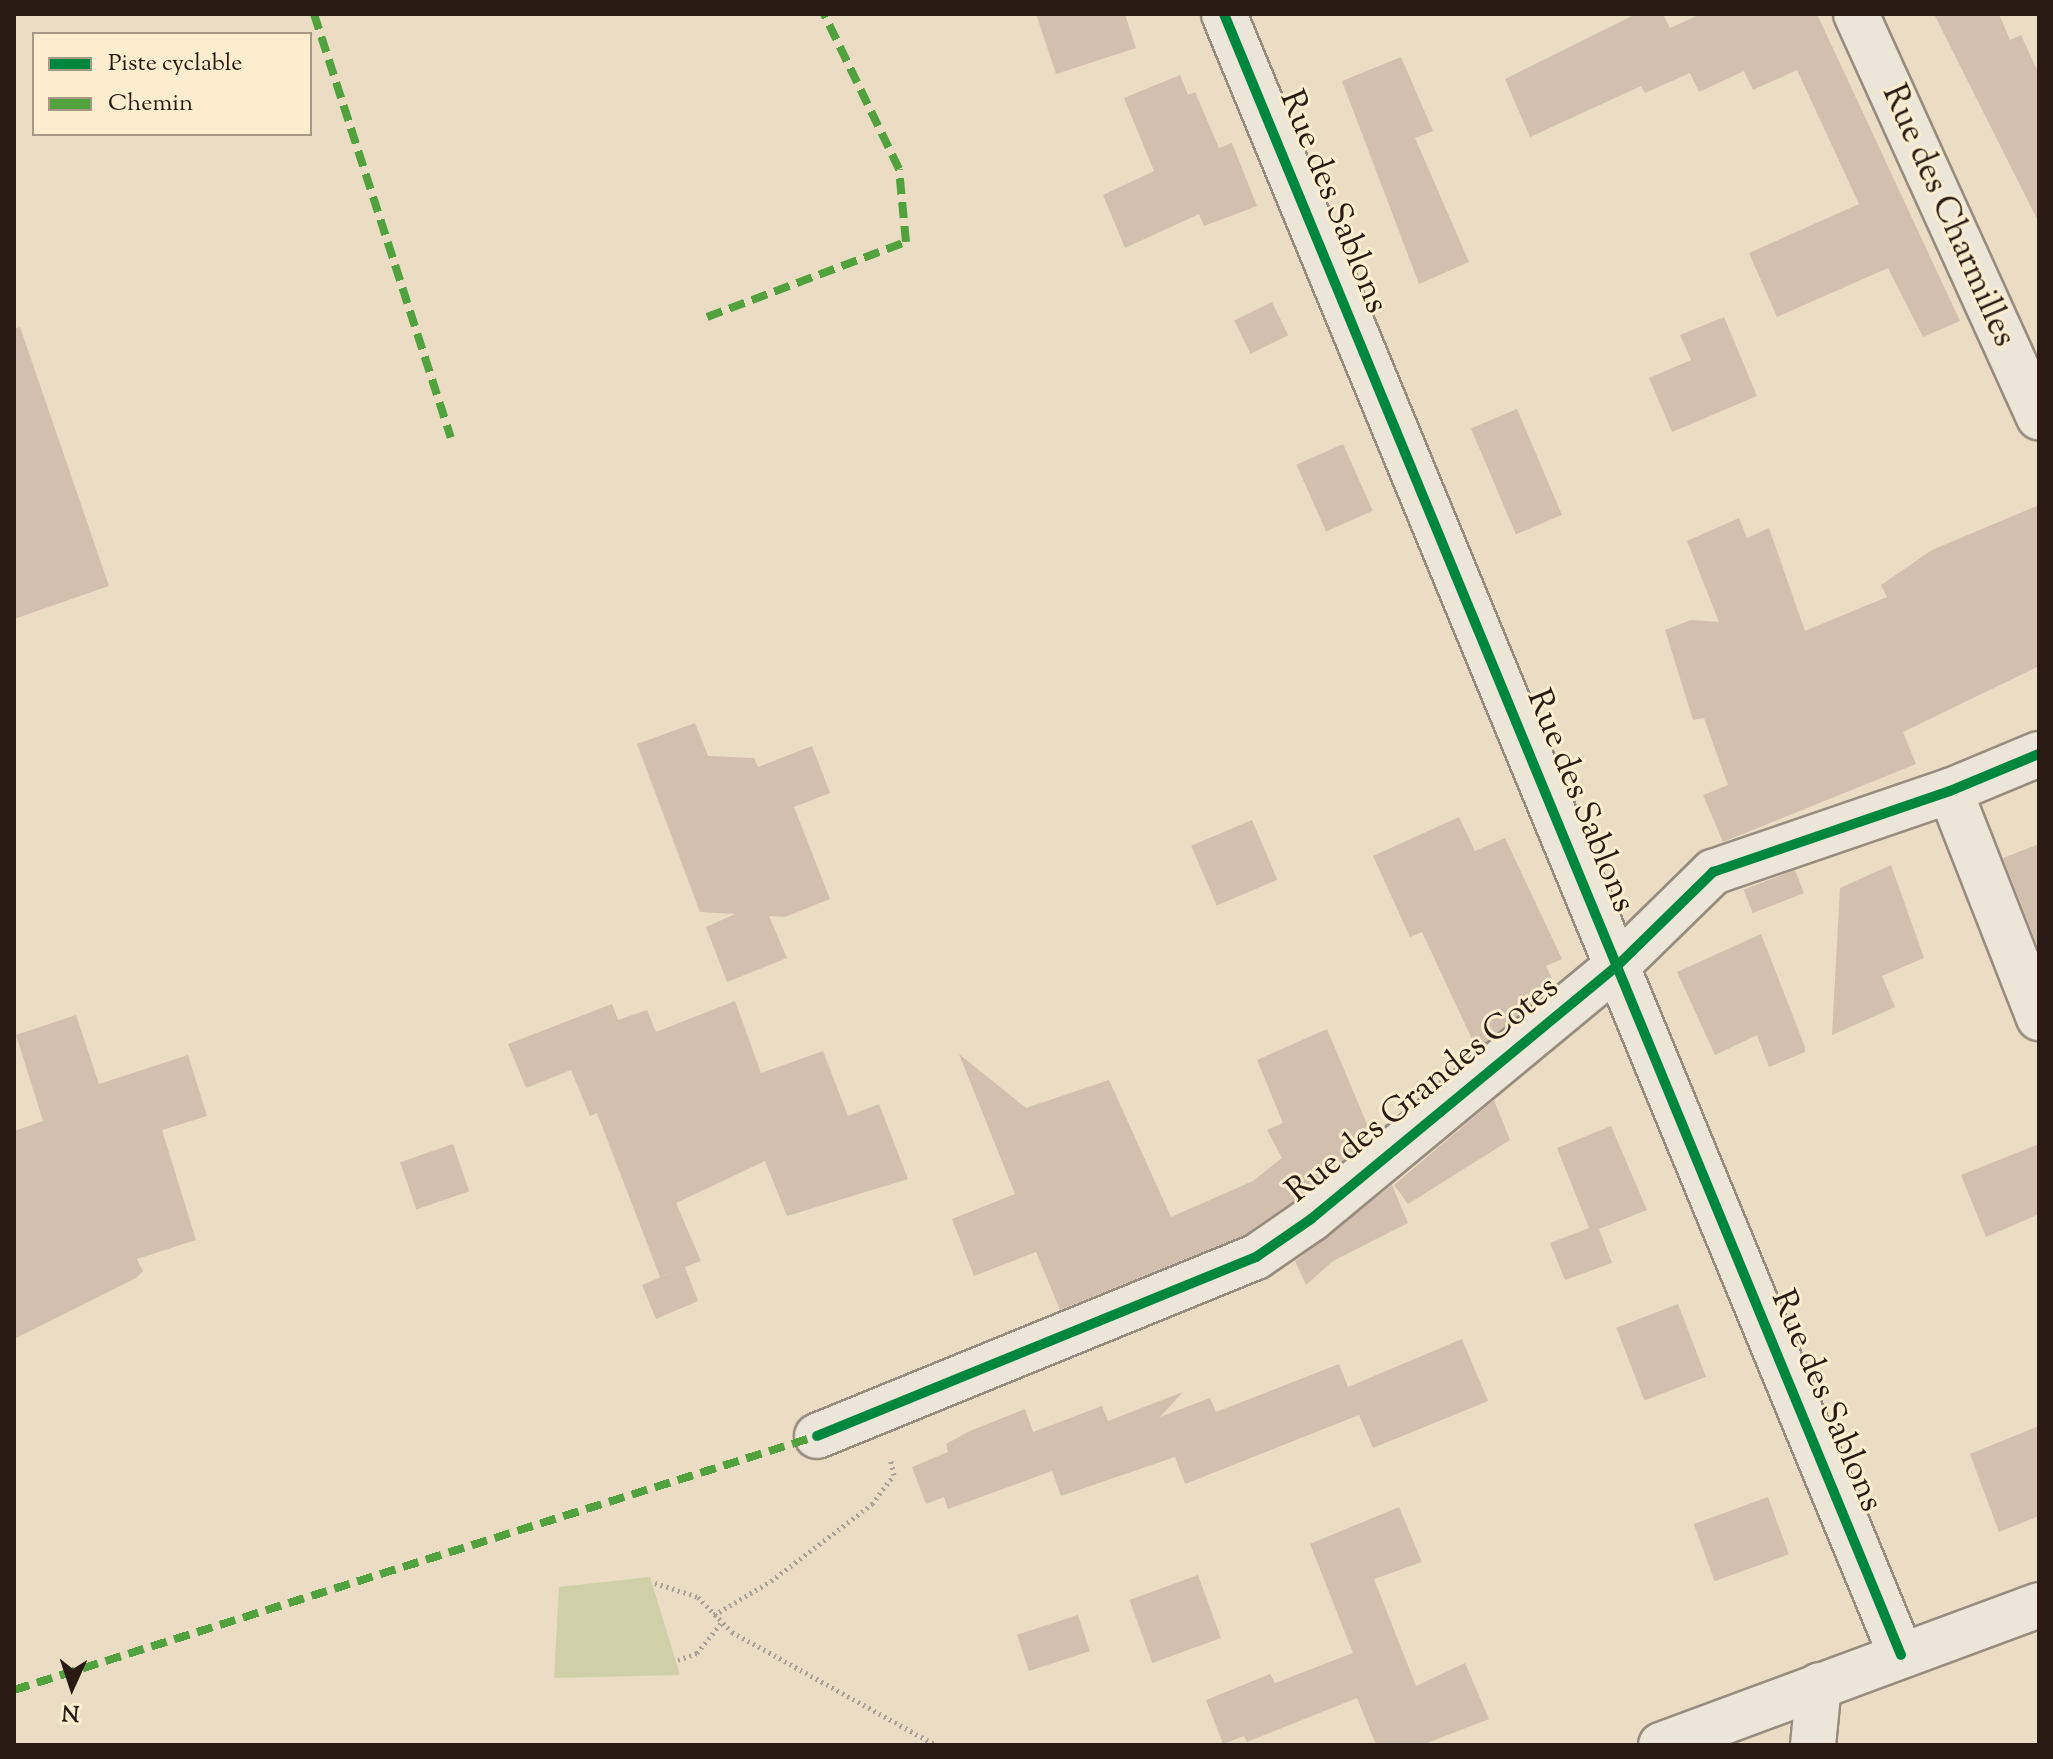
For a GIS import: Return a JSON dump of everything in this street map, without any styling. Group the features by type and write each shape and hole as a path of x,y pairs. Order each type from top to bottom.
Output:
{"street":[{"name":"Rue des Sablons","path":"1224,14 1901,1655"},
{"name":"Rue des Charmilles","path":"1856,14 2039,417"},
{"name":"Rue des Grandes Cotes","path":"817,1436 1256,1257 1311,1219 1616,967 1713,872 1950,791 2039,754"},
{"path":"1950,791 2039,1018"},
{"path":"1661,1745 1901,1655 2036,1613"},
{"path":"1813,1745 1819,1685"}],"path":[{"path":"714,1615 771,1581 885,1490 894,1475 879,1412"},
{"path":"655,1583 698,1597 721,1623 936,1745"},
{"path":"678,1660 697,1653 721,1623"}],"green space":[{"path":"650,1577 680,1675 554,1678 559,1587"}],"building":[{"path":"1036,14 1125,14 1136,48 1056,74"},
{"path":"1636,14 1663,14 1670,28 1701,14 1817,14 1960,321 1923,337 1888,268 1777,317 1749,253 1859,204 1797,70 1753,90 1744,71 1699,92 1690,73 1645,93 1641,86 1530,137 1505,79"},
{"path":"1934,14 1999,14 2010,40 2021,35 2039,74 2039,223"},
{"path":"1401,57 1433,131 1415,138 1469,262 1419,284 1342,81"},
{"path":"1180,75 1188,95 1195,92 1219,148 1232,143 1257,206 1204,226 1199,214 1125,248 1103,195 1154,171 1124,98"},
{"path":"1272,302 1288,335 1250,354 1234,320"},
{"path":"1724,317 1757,396 1672,432 1649,378 1691,360 1680,335"},
{"path":"20,327 109,586 14,619 14,329"},
{"path":"1517,409 1562,515 1516,534 1471,429"},
{"path":"1343,444 1373,511 1326,531 1296,465"},
{"path":"2039,505 2039,666 1903,732 1916,764 1723,842 1703,795 1728,785 1704,718 1693,720 1665,630 1691,620 1719,622 1687,541 1739,518 1747,538 1769,528 1805,631 1887,597 1881,585 1932,550"},
{"path":"695,723 708,756 754,758 758,767 812,746 830,793 794,807 830,899 785,917 769,916 787,958 727,982 706,927 735,914 700,912 637,744"},
{"path":"1459,817 1475,851 1505,838 1562,959 1546,966 1555,985 1477,1050 1422,932 1410,937 1373,856"},
{"path":"1252,820 1277,880 1217,906 1191,846"},
{"path":"2039,844 2039,950 2003,858"},
{"path":"1891,865 1924,958 1882,976 1895,1007 1832,1035 1840,888"},
{"path":"1795,870 1804,893 1753,913 1744,890"},
{"path":"1761,934 1805,1047 1805,1052 1769,1067 1757,1035 1715,1055 1677,972"},
{"path":"735,1001 761,1073 823,1051 848,1116 879,1104 908,1179 787,1216 765,1161 676,1203 701,1261 685,1267 698,1301 656,1319 642,1285 682,1268 660,1277 597,1113 590,1116 571,1070 526,1088 508,1044 612,1004 618,1020 647,1010 656,1032"},
{"path":"76,1015 99,1084 188,1055 207,1116 162,1130 196,1240 137,1259 143,1271 136,1278 14,1339 14,1131 43,1121 16,1035"},
{"path":"1327,1029 1372,1136 1296,1199 1244,1235 1060,1310 1036,1252 974,1276 952,1219 1015,1194 959,1054 1026,1108 1109,1080 1171,1217 1253,1181 1282,1158 1267,1130 1283,1123 1257,1060"},
{"path":"1494,1100 1510,1140 1408,1204 1394,1185"},
{"path":"1611,1126 1647,1210 1599,1229 1612,1263 1565,1280 1550,1243 1589,1228 1557,1148"},
{"path":"453,1144 469,1191 416,1210 400,1162"},
{"path":"2039,1144 2039,1214 1986,1237 1961,1175"},
{"path":"1392,1185 1408,1223 1333,1261 1306,1285 1295,1261"},
{"path":"1678,1304 1706,1377 1644,1400 1616,1328"},
{"path":"1462,1339 1488,1401 1373,1448 1359,1415 1185,1484 1175,1457 1061,1496 1052,1471 948,1509 944,1497 926,1504 912,1467 948,1452 946,1444 970,1431 1025,1409 1033,1432 1102,1406 1108,1421 1183,1392 1160,1417 1210,1398 1216,1412 1339,1364 1348,1387"},
{"path":"2039,1426 2039,1516 1999,1532 1970,1454"},
{"path":"1768,1497 1789,1554 1715,1581 1694,1524"},
{"path":"1399,1507 1422,1562 1374,1579 1416,1686 1465,1663 1489,1719 1422,1745 1376,1745 1357,1698 1247,1742 1244,1736 1223,1744 1206,1700 1270,1674 1275,1683 1353,1653 1310,1544"},
{"path":"1198,1575 1221,1638 1152,1663 1129,1600"},
{"path":"1078,1615 1090,1651 1029,1671 1017,1635"}],"marked path":[{"path":"314,14 451,437"},
{"path":"707,317 906,242 899,169 824,14"},
{"path":"14,1690 817,1436"}],"cycle path":[{"path":"1224,14 1901,1655"},
{"path":"817,1436 1256,1257 1311,1219 1616,967 1713,872 1950,791 2039,754"}]}
